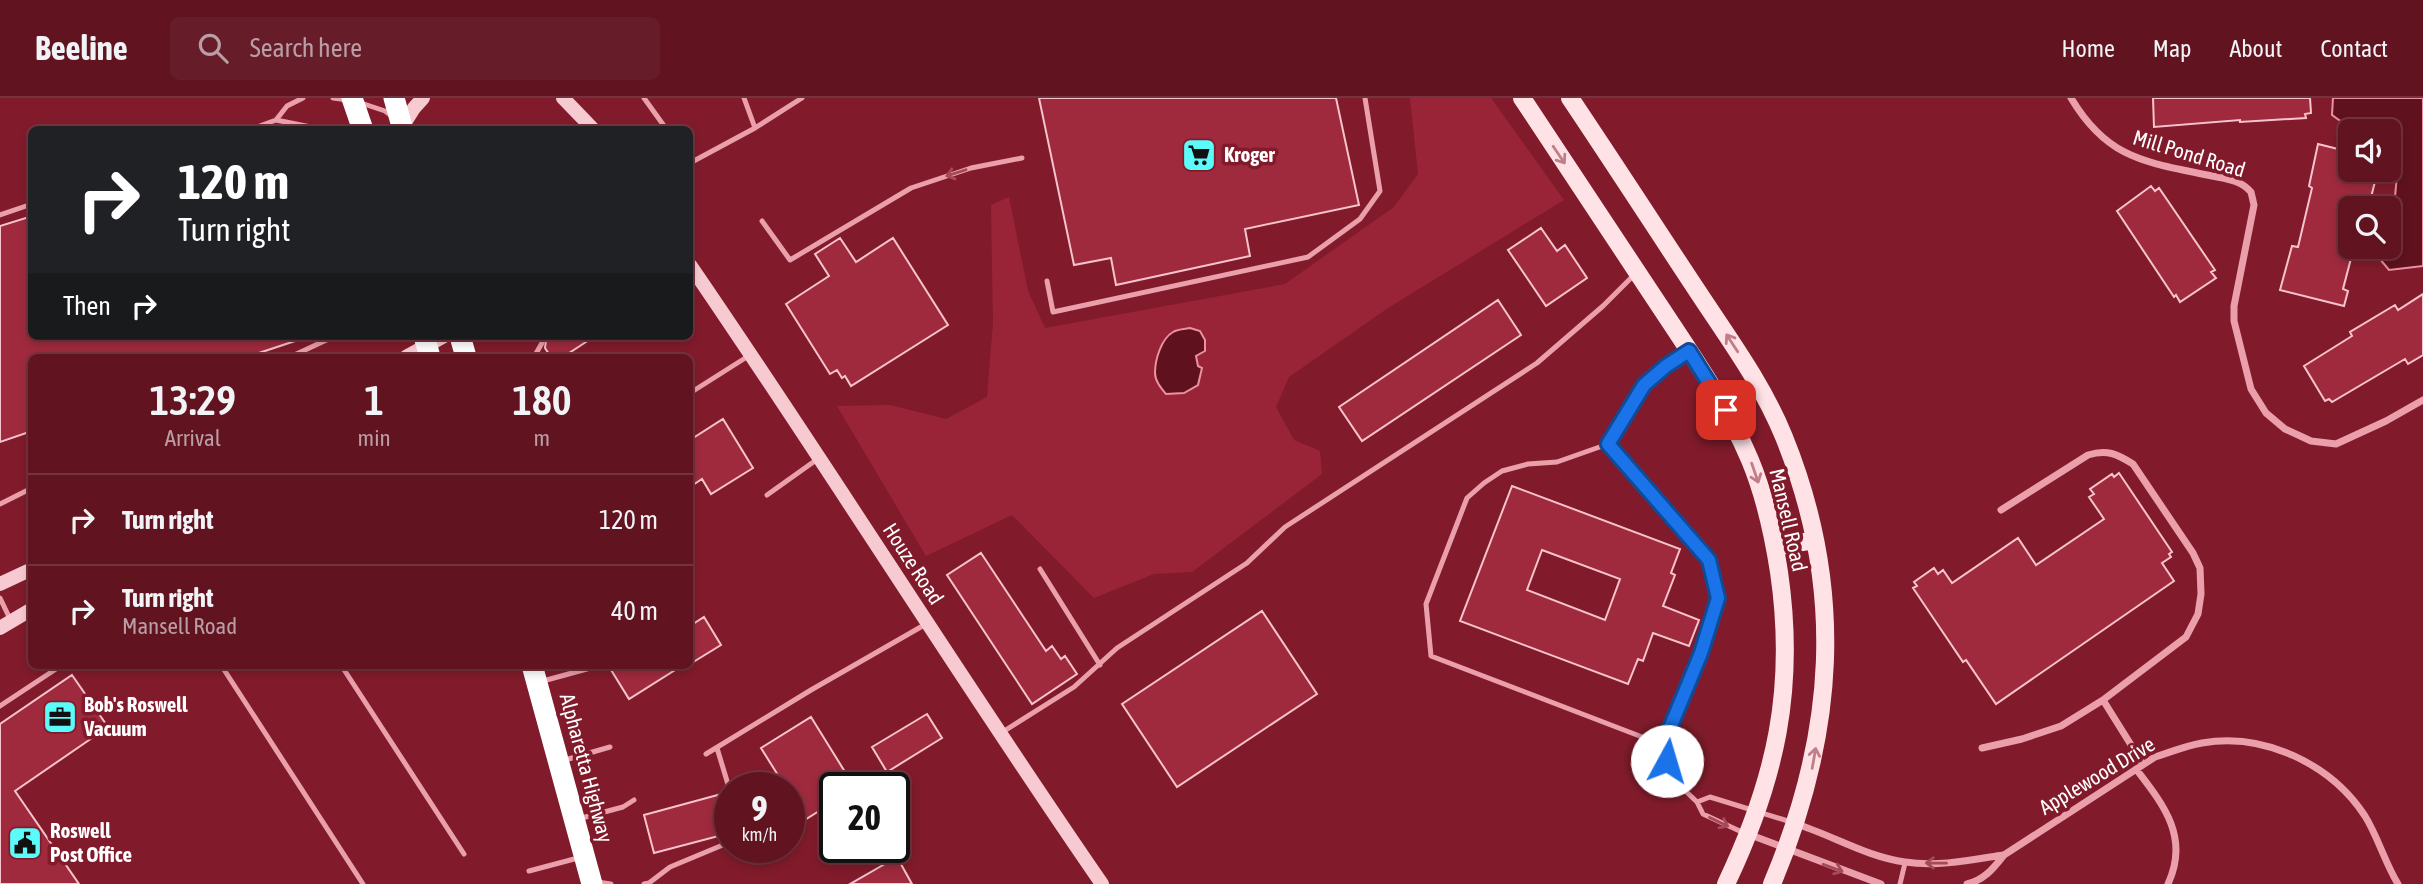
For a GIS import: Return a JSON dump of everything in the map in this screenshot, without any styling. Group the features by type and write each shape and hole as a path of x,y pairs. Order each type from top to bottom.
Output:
{"highway":[{"path":"394,98 402,126"},
{"path":"346,99 361,126"},
{"name":"Alpharetta Highway","path":"534,674 585,857 598,883"}],"main road":[{"name":"Mansell Road","path":"1522,98 1716,392 1750,461 1762,495 1775,547 1784,608 1785,678 1776,749 1748,834 1726,884"},
{"name":"Mansell Road","path":"1570,98 1749,370 1784,436 1809,513 1825,612 1824,684 1811,772 1796,824 1772,884"},
{"path":"1775,547 1815,540"}],"street":[{"path":"404,126 423,98"},
{"path":"563,98 590,126"},
{"name":"Mill Pond Road","path":"2071,98 2080,114 2104,140 2122,152 2141,161 2236,181 2251,192 2254,205 2234,306 2234,321 2251,389 2266,413 2285,429 2311,441 2336,444 2423,400"},
{"name":"Houze Road","path":"693,271 819,458 999,734 1102,884"},
{"path":"413,354 431,344"},
{"path":"1982,748 2022,740 2062,726 2103,699 2186,636 2198,614 2200,594 2200,568 2193,553 2133,464 2119,455 2103,451 2088,455 2001,510"},
{"path":"0,584 28,571"},
{"path":"6,625 28,611"},
{"path":"2103,699 2143,764"},
{"name":"Applewood Drive","path":"1967,884 1979,881 2004,855 2143,764 2182,747 2233,741 2265,746 2302,760 2334,780 2366,818 2398,884"},
{"path":"2136,769 2165,807 2175,836 2176,855 2168,884"},
{"name":"Applewood Drive","path":"1796,824 1905,863 1948,863 2004,855"},
{"path":"1748,834 1881,884"}],"lane":[{"path":"260,126 276,120 287,106 302,98"},
{"path":"644,98 664,126"},
{"path":"744,98 755,128"},
{"path":"693,160 755,128 802,98"},
{"path":"1047,281 1054,312 1308,257 1360,219 1380,191 1365,98"},
{"path":"346,99 385,111 401,126"},
{"path":"276,120 279,126"},
{"path":"276,120 306,126"},
{"path":"762,221 790,260 911,188 971,168 1022,158"},
{"path":"0,215 28,205"},
{"path":"999,734 1074,687 1117,648 1247,563 1285,527 1537,363 1603,306 1637,272"},
{"path":"296,354 326,340"},
{"path":"536,354 542,343"},
{"path":"1663,745 1431,656 1426,604 1467,498 1502,471 1528,464 1557,462 1608,444 1644,385 1689,351"},
{"path":"693,391 750,355"},
{"path":"1608,444 1709,560 1718,598 1701,653 1663,745 1675,781 1698,802 1703,814 1748,834"},
{"path":"767,495 819,458"},
{"path":"0,504 28,490"},
{"path":"1040,569 1100,665"},
{"path":"0,598 6,625"},
{"path":"706,754 927,624"},
{"path":"0,706 56,669"},
{"path":"224,669 363,884"},
{"path":"346,669 464,854"},
{"path":"534,674 577,669"},
{"path":"558,762 610,747"},
{"path":"717,748 724,772"},
{"path":"1698,802 1710,797 1796,824"},
{"path":"575,820 624,807 634,800"},
{"path":"645,884 670,867 714,849"},
{"path":"529,871 585,857"},
{"path":"1900,884 1905,863"}],"shaded area":[{"path":"1410,98 1491,98 1564,200 1388,308 1289,377 1276,407 1294,440 1320,451 1322,474 1192,572 1154,574 1094,598 1012,515 926,556 837,406 890,405 946,419 987,397 993,323 991,205 1009,197 1028,291 1045,328 1285,284 1394,207 1418,174"},
{"path":"2333,98 2423,98 2423,266 2389,270 2380,259 2401,259 2401,196 2395,196 2396,182 2401,182 2401,119 2338,119 2332,115"},
{"path":"1190,328 1200,331 1205,340 1205,351 1196,356 1198,366 1202,368 1198,385 1184,393 1166,394 1155,376 1160,350 1173,332"}],"building":[{"name":"Kroger","path":"1039,98 1336,98 1359,205 1245,229 1250,256 1116,285 1111,258 1074,265"},
{"path":"2153,98 2310,98 2311,113 2305,114 2306,118 2154,127"},
{"path":"2318,144 2338,149 2338,182 2375,182 2371,196 2338,196 2338,259 2351,259 2343,289 2348,291 2344,306 2280,290 2292,246 2298,247 2312,188 2309,186"},
{"path":"2151,186 2155,191 2159,188 2215,270 2211,272 2216,278 2180,302 2117,211"},
{"path":"28,217 28,340 298,340 256,354 28,354 28,432 0,442 0,226"},
{"path":"1541,228 1557,251 1565,245 1587,278 1546,306 1508,250"},
{"path":"840,238 856,262 893,238 948,325 851,386 837,370 830,374 786,304 829,276 815,254"},
{"path":"2423,294 2423,355 2408,364 2405,359 2332,402 2329,399 2325,401 2304,366 2352,336 2350,332 2395,305 2398,310"},
{"path":"1498,300 1521,335 1362,441 1339,407"},
{"path":"546,340 589,340 568,354 549,354 545,348"},
{"path":"723,419 753,468 711,494 702,479 693,485 693,438"},
{"path":"2119,473 2172,552 2169,554 2171,557 2162,563 2174,581 1996,704 1966,660 1963,662 1913,588 1917,586 1914,582 1934,568 1938,574 1943,570 1952,583 2018,538 2036,565 2104,519 2089,497 2094,494 2090,489 2112,474 2114,477"},
{"path":"1512,486 1680,549 1671,573 1675,575 1663,606 1699,620 1689,646 1653,633 1643,661 1638,659 1628,684 1460,621","holes":["1542,550 1620,579 1605,620 1527,590"]},
{"path":"981,553 1046,651 1052,646 1061,659 1065,656 1077,674 1032,704 947,575"},
{"path":"1262,611 1317,694 1177,787 1122,704"},
{"path":"704,617 721,645 693,662 693,624"},
{"path":"610,669 677,669 629,699"},
{"path":"72,675 108,727 15,791 79,884 0,884 0,724"},
{"path":"927,714 942,738 887,772 872,747"},
{"path":"811,717 845,772 819,772 819,811 805,820 805,772 776,772 761,748"},
{"path":"714,796 714,837 654,853 644,815"},
{"path":"887,863 900,863 912,884 850,884"}],"place":[{"name":"Kroger","path":"1199,155"},
{"name":"Bob's Roswell Vacuum","path":"60,717"},
{"name":"Roswell Post Office","path":"25,843"}],"route":[{"path":"1667,761 1663,745 1701,653 1718,598 1709,560 1608,444 1644,385 1689,351 1726,410"}]}
